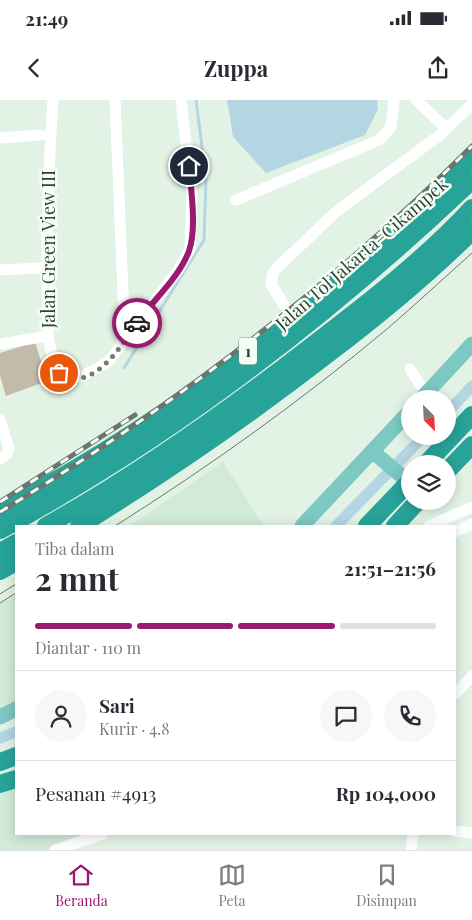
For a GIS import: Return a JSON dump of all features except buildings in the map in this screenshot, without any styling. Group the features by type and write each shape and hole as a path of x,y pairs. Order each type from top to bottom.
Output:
{"highway":[{"name":"Jalan Tol Jakarta–Cikampek","path":"0,511 127,437 245,353 346,273 472,158"},
{"name":"1","path":"0,530 128,455 262,361 359,283 472,180"},
{"name":"1","path":"48,525 137,472 262,385 352,315 402,273 472,208"},
{"path":"81,525 143,487 276,395 363,327 472,231"},
{"path":"434,455 472,415"},
{"path":"456,461 472,444"},
{"path":"368,525 401,485"},
{"path":"396,525 410,510"},
{"path":"0,552 15,544"},
{"path":"0,571 15,563"},
{"path":"0,762 15,756"},
{"path":"0,786 15,780"}],"main road":[{"path":"429,390 472,344"},
{"path":"303,525 376,454 401,422"},
{"path":"456,470 472,453"},
{"path":"376,454 401,475"},
{"path":"403,525 417,510"},
{"path":"0,717 15,710"}],"street":[{"name":"Jalan Green View III","path":"53,100 46,218 48,331 52,354 61,376 72,379 103,366 125,341"},
{"path":"115,100 125,341"},
{"path":"125,341 179,269 190,249 192,194 181,100"},
{"path":"236,200 379,140 391,128 394,100"},
{"path":"416,100 447,129"},
{"path":"284,305 271,284 273,273 278,267 337,210 447,129 472,104"},
{"path":"0,138 41,135"},
{"path":"0,270 39,268"},
{"path":"0,344 42,337"},
{"path":"410,369 420,390"},
{"path":"0,420 9,446 7,454 0,459"},
{"path":"431,525 472,507"},
{"path":"456,532 472,524"},
{"path":"456,693 472,676"},
{"path":"456,831 472,833"},
{"path":"55,850 100,835"},
{"path":"411,850 413,835"}],"shaded area":[{"path":"35,342 47,381 6,396 0,376 0,353"},
{"path":"223,462 263,525 130,525"},
{"path":"15,596 15,710 0,717 0,604"},
{"path":"15,782 15,835 94,835 48,850 0,850 0,787"}],"water":[{"path":"227,100 377,100 378,109 365,135 266,173 233,137"}],"waterway":[{"path":"124,368 204,240 206,179 196,100"},
{"path":"456,403 472,386"},
{"path":"337,525 415,445"},
{"path":"0,738 15,732"}],"tram line":[{"path":"117,525 220,456 322,382 387,329 472,253"},
{"path":"0,594 15,585"},
{"path":"0,603 15,594"}],"railway":[{"path":"0,512 126,431 247,343 362,248 472,146"},
{"path":"0,502 135,415"}],"way so far":[{"path":"59,373 64,378 72,379 103,366 116,353 137,323"}],"route":[{"path":"137,323 179,269 190,249 192,194 189,166"}]}
